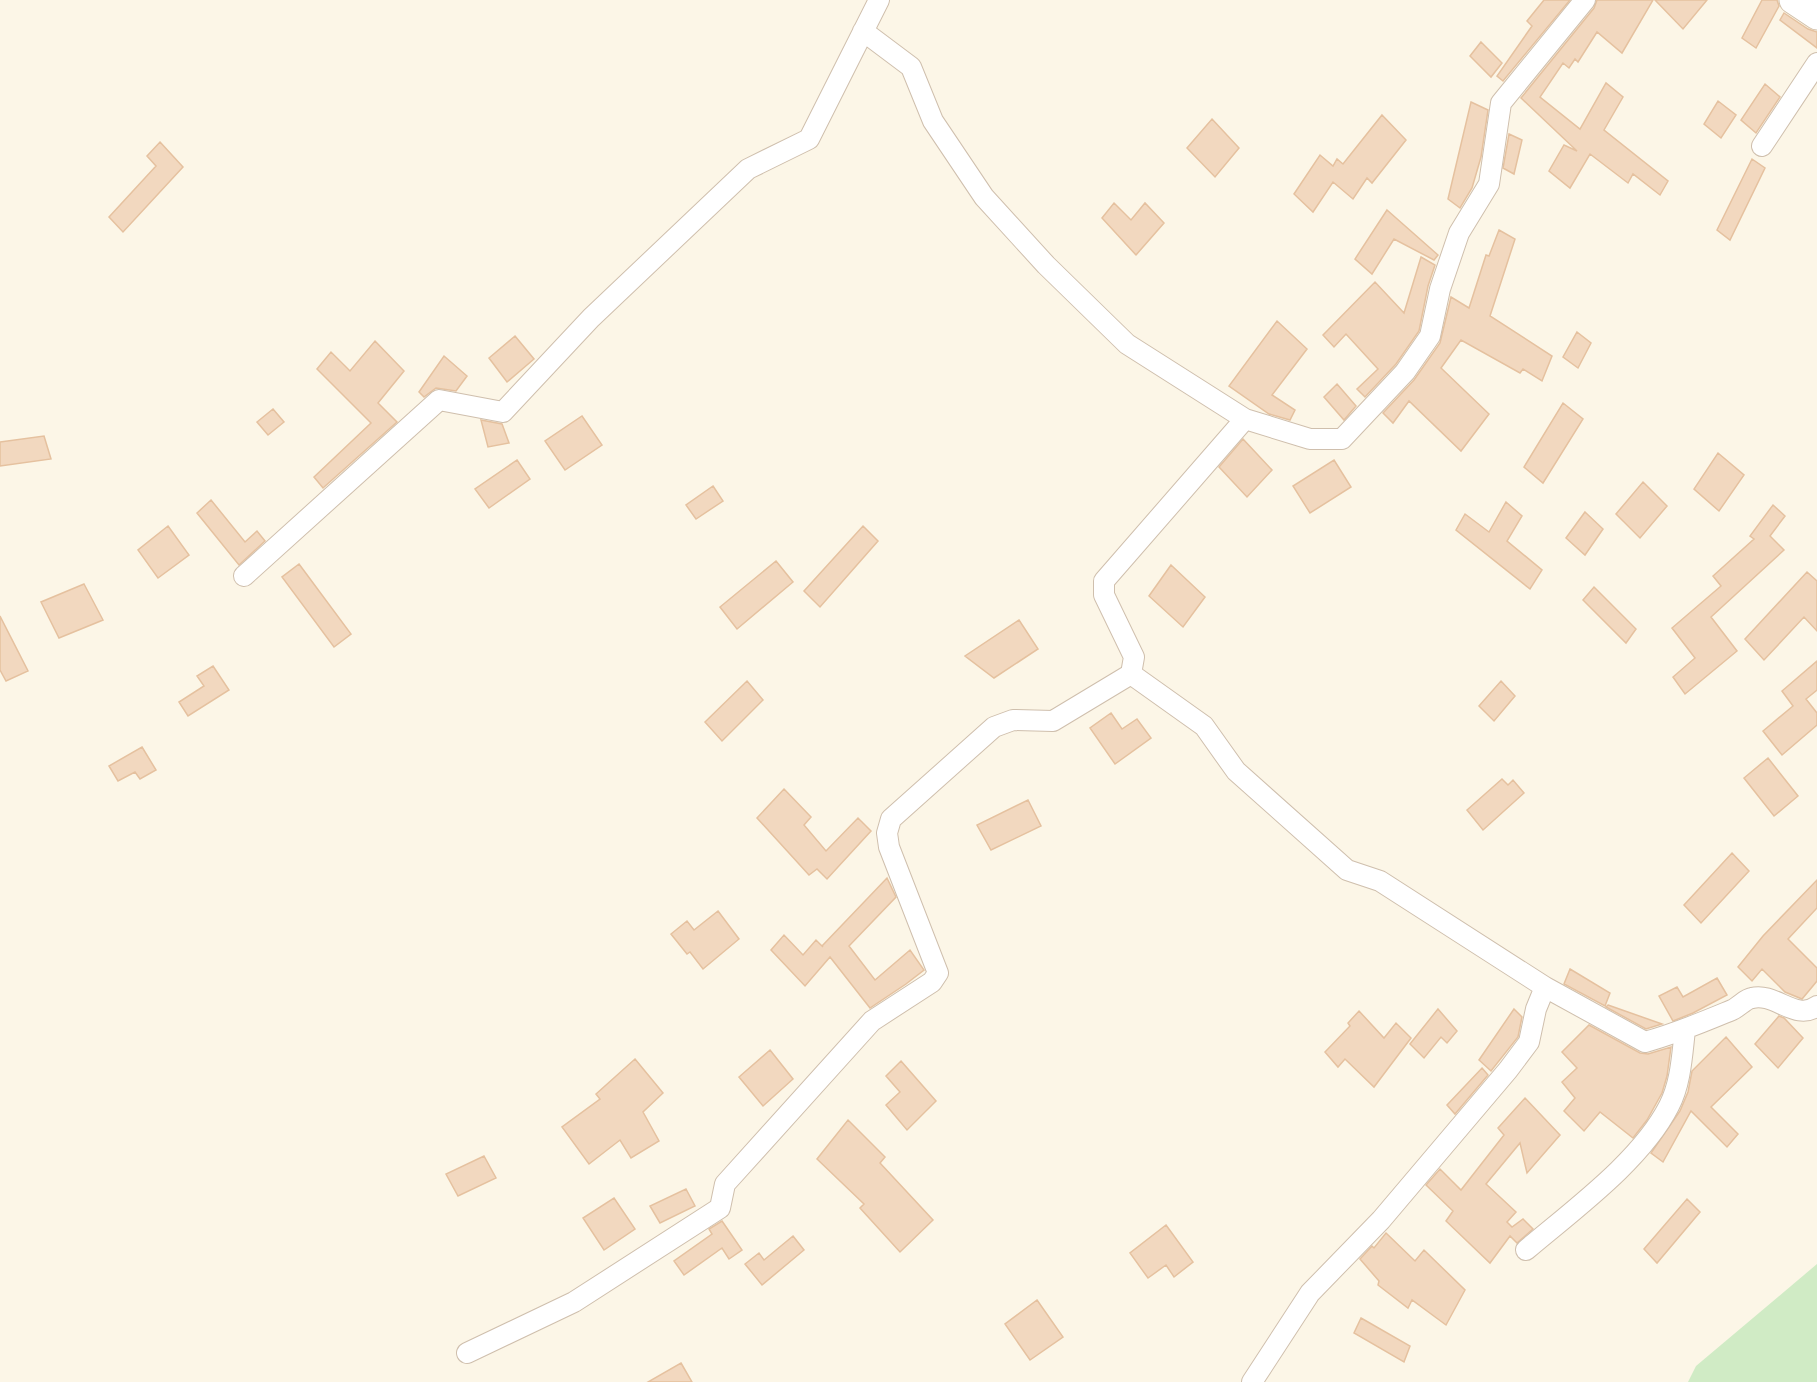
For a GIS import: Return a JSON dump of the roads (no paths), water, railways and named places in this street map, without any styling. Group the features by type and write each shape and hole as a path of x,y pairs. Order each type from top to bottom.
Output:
{"street":[{"path":"244,576 439,400 503,412 591,318 748,169 809,139 879,0"},
{"path":"863,31 911,67 933,121 984,197 1046,264 1127,344 1245,419 1310,439 1342,439 1405,372 1430,336 1440,289 1459,233 1489,184 1501,103 1585,0"},
{"path":"1792,0 1817,16"},
{"path":"1762,146 1817,63"},
{"path":"467,1353 574,1302 720,1208 725,1184 872,1021 932,982 938,973 889,847 887,833 891,819 994,727 1013,720 1053,721 1131,674 1134,657 1104,595 1104,581 1245,419"},
{"path":"1131,674 1204,726 1236,771 1347,870 1380,881 1545,987 1645,1042 1685,1030 1737,1007 1751,998 1773,999 1796,1011 1812,1010 1817,1006"},
{"path":"1252,1382 1310,1293 1381,1220 1508,1070 1528,1042 1536,1009 1545,987"},
{"path":"1526,1250 1636,1154 1669,1106 1679,1076 1685,1030"}]}
